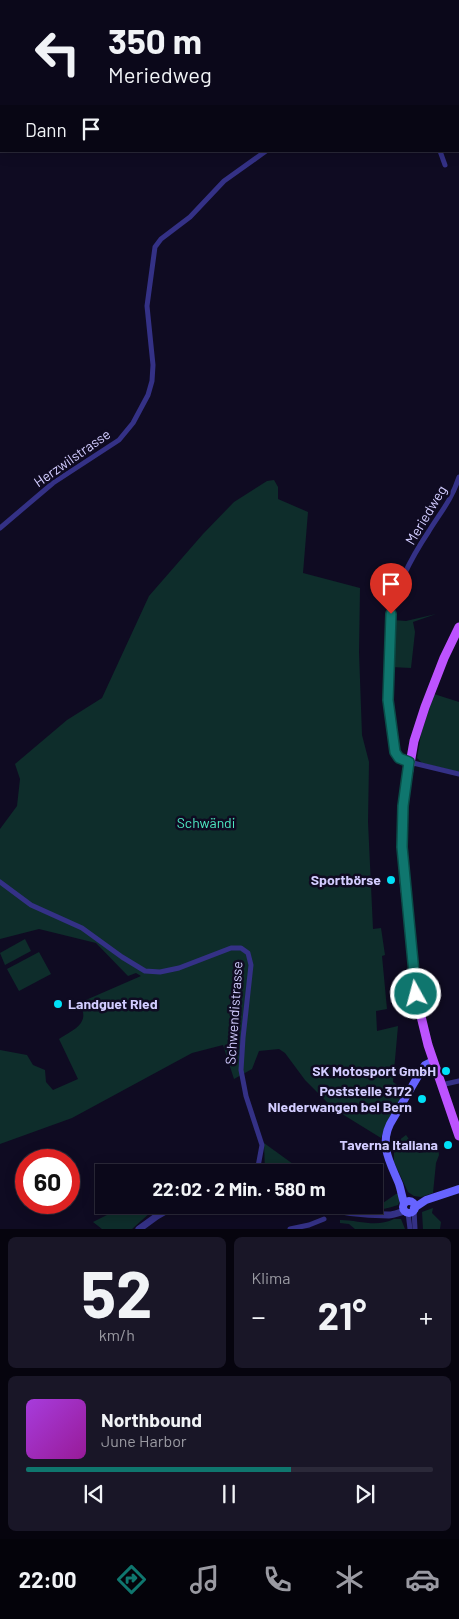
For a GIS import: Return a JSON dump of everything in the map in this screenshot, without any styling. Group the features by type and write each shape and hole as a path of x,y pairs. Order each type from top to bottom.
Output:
{"main road":[{"path":"459,627 444,658 425,707 409,762 402,819 403,874 417,999 433,1061 459,1136"},
{"path":"433,1061 425,1065 416,1078 390,1124 386,1134 386,1153 409,1207 459,1188"}],"street":[{"name":"Herzwilstrasse","path":"0,528 53,483 106,449 129,430 148,395 152,381 153,365 147,306 155,247 161,239 190,217 224,181 265,152"},
{"path":"440,152 445,165"},
{"name":"Meriedweg","path":"409,762 396,756 388,700 391,614 393,603 410,565 421,543 449,502 459,477"},
{"path":"409,762 459,774"},
{"name":"Schwendistrasse","path":"0,882 31,905 82,928 145,971 160,972 179,968 231,948 241,948 248,953 251,965 242,1038 241,1070 248,1102 262,1145 258,1164"},
{"path":"441,1085 459,1081"},
{"path":"354,1214 385,1214 409,1207"},
{"path":"409,1207 410,1229"},
{"path":"409,1207 415,1229"},
{"path":"139,1229 160,1214"},
{"path":"290,1229 308,1226 324,1219"}],"green space":[{"name":"Schwändi","path":"274,480 278,487 278,499 308,512 303,573 360,588 359,652 362,735 369,762 368,822 373,929 381,928 385,955 382,956 387,1009 376,1011 377,1031 398,1026 393,1082 405,1090 385,1126 381,1138 334,1109 305,1080 285,1053 279,1049 259,1051 252,1069 234,1079 223,1045 192,1053 72,1118 0,1144 0,1050 27,1055 33,1065 45,1070 46,1082 53,1090 78,1079 59,1039 75,1029 82,1021 82,1010 79,1003 141,976 136,973 128,976 96,943 39,929 0,939 0,829 17,806 20,779 15,764 67,720 102,698 149,596 203,534 234,502 267,481"},
{"path":"436,614 413,622 415,632 411,668 391,667 393,620 406,621"},
{"path":"434,694 459,702 459,772 422,763 417,758 421,734"},
{"path":"25,939 31,951 5,965 0,953"},
{"path":"39,952 51,974 19,991 7,969"},
{"path":"406,1135 419,1153 438,1148 439,1155 436,1163 433,1193 421,1197 414,1196 408,1192 394,1162 394,1144"},
{"path":"264,1143 293,1164 265,1164"},
{"path":"398,1194 400,1201 398,1205 383,1209 383,1203"},
{"path":"433,1208 432,1213 441,1222 440,1229 423,1229 422,1212"},
{"path":"109,1214 149,1214 132,1229 102,1229 93,1222"},
{"path":"401,1219 405,1229 355,1229 349,1224 340,1223 340,1220 381,1223"}],"place":[{"name":"Sportbörse","path":"391,880"},
{"name":"Landguet Ried","path":"58,1004"},
{"name":"SK Motosport GmbH","path":"446,1071"},
{"name":"Poststelle 3172 Niederwangen bei Bern","path":"422,1099"},
{"name":"Taverna Italiana","path":"448,1145"}],"route":[{"path":"391,614 388,700 396,756 409,762 403,806 402,847 416,994"}]}
